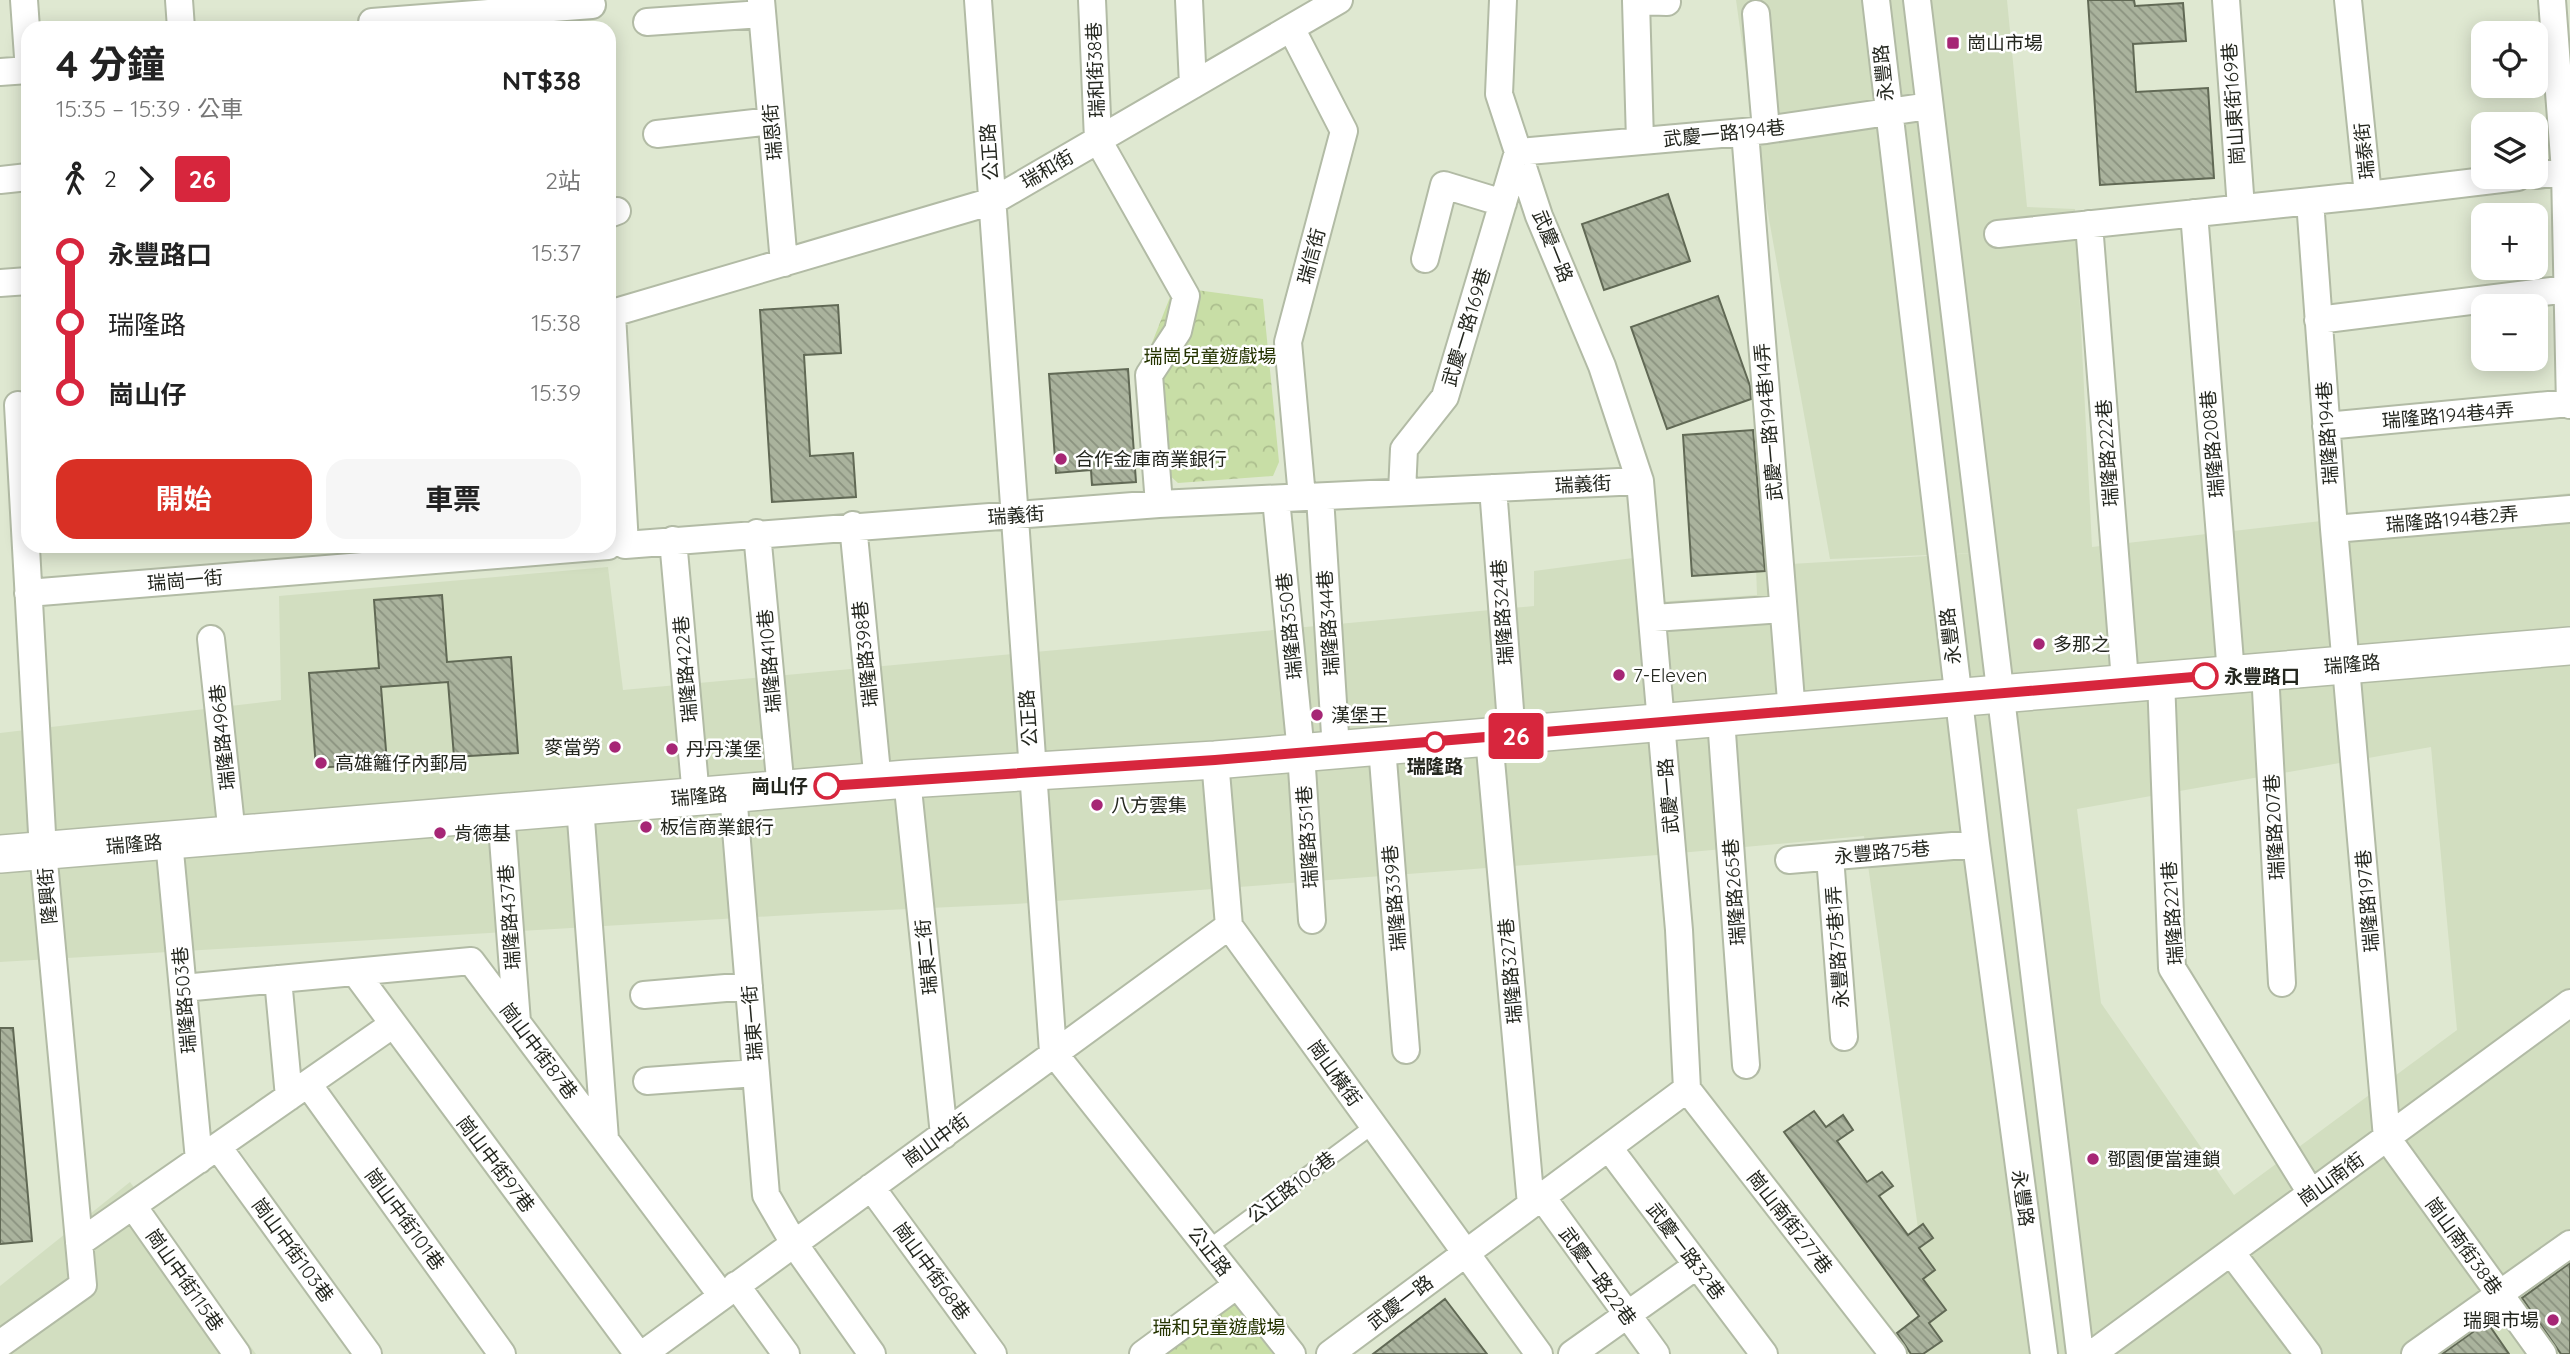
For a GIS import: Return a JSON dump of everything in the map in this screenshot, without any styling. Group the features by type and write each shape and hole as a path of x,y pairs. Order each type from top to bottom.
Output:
{"street":[{"path":"24,0 25,21"},
{"path":"179,0 180,21"},
{"name":"公正路","path":"978,0 1053,1052 1292,1354"},
{"name":"瑞和街38巷","path":"1092,0 1098,140"},
{"path":"1189,0 1194,85"},
{"name":"瑞和街","path":"616,312 993,201 1339,0"},
{"name":"武慶一路","path":"1330,1354 1687,1089 1679,930 1640,481 1602,366 1539,216 1499,94 1503,0"},
{"name":"永豐路","path":"1876,0 1887,111 1976,844 2044,1354"},
{"name":"永豐路","path":"1917,0 1998,692 2080,1354"},
{"name":"崗山東街169巷","path":"2226,0 2241,208"},
{"name":"瑞泰街","path":"2348,0 2368,195 2471,183"},
{"path":"2552,0 2567,171 2570,404"},
{"path":"1640,141 1636,1 1667,2"},
{"path":"372,17 592,5"},
{"path":"647,22 761,7"},
{"name":"瑞恩街","path":"761,7 784,263"},
{"name":"武慶一路194巷14弄","path":"1756,14 1755,131 1783,609 1792,713"},
{"name":"瑞信街","path":"1291,28 1344,131 1289,342 1300,497"},
{"path":"0,72 21,70"},
{"name":"武慶一路194巷","path":"1518,152 1755,131 1929,106"},
{"path":"657,134 771,121"},
{"path":"1098,140 1186,296 1178,331 1149,375 1159,504"},
{"name":"武慶一路169巷","path":"1402,492 1404,449 1445,397 1518,152"},
{"path":"2548,173 2567,171"},
{"path":"0,180 21,178"},
{"path":"1424,259 1444,185 1503,203"},
{"path":"1998,234 2368,195"},
{"name":"瑞隆路194巷","path":"2310,201 2334,530 2348,665"},
{"name":"瑞隆路208巷","path":"2194,214 2248,673"},
{"name":"瑞隆路222巷","path":"2089,224 2125,681"},
{"path":"0,283 21,282"},
{"path":"2318,320 2568,289"},
{"name":"瑞隆路194巷4弄","path":"2326,426 2570,404"},
{"name":"隆興街","path":"16,405 17,521 21,547"},
{"name":"瑞義街","path":"616,546 853,525 1159,504 1640,481"},
{"name":"瑞隆路324巷","path":"1493,488 1500,737"},
{"name":"瑞隆路350巷","path":"1300,497 1319,752"},
{"name":"瑞隆路344巷","path":"1300,497 1319,752"},
{"name":"瑞隆路194巷2弄","path":"2334,530 2570,509"},
{"name":"瑞隆路398巷","path":"853,525 893,781"},
{"name":"瑞隆路410巷","path":"757,533 781,790"},
{"name":"瑞隆路422巷","path":"674,540 696,797"},
{"name":"隆興街","path":"3,1337 83,1285 43,851 28,593 22,553"},
{"name":"瑞崗一街","path":"28,593 341,557 427,553"},
{"path":"1654,618 1783,609"},
{"name":"瑞隆路496巷","path":"211,639 232,835"},
{"name":"瑞隆路","path":"0,854 733,793 1032,774 1382,747 1792,713 2125,681 2570,646"},
{"name":"瑞隆路197巷","path":"2348,665 2387,1138"},
{"name":"瑞隆路207巷","path":"2248,673 2282,984"},
{"name":"瑞隆路221巷","path":"2161,679 2172,968 2311,1193"},
{"name":"瑞隆路265巷","path":"1721,719 1746,1065"},
{"name":"瑞隆路327巷","path":"1500,737 1536,1201"},
{"name":"瑞隆路339巷","path":"1382,747 1406,1050"},
{"name":"瑞隆路351巷","path":"1312,920 1319,752"},
{"path":"1215,760 1229,926"},
{"name":"瑞東二街","path":"893,781 944,1135"},
{"name":"瑞東一街","path":"733,793 766,1195 795,1245 872,1354"},
{"path":"580,806 605,1139"},
{"name":"瑞隆路437巷","path":"501,813 517,1022"},
{"name":"瑞隆路503巷","path":"169,841 183,988 208,1153"},
{"name":"永豐路75巷","path":"1789,860 1976,844"},
{"name":"永豐路75巷1弄","path":"1830,857 1844,1037"},
{"name":"崗山中街","path":"653,1351 729,1291 1229,926"},
{"name":"崗山橫街","path":"1229,926 1539,1354"},
{"name":"崗山中街87巷","path":"183,988 471,961 605,1139 729,1291 786,1354"},
{"name":"崗山中街97巷","path":"355,972 392,1025 653,1351"},
{"path":"278,979 298,1090"},
{"path":"644,995 749,986"},
{"name":"崗山南街","path":"2092,1354 2570,1003"},
{"path":"79,1243 392,1025"},
{"path":"647,1080 756,1073"},
{"name":"崗山南街277巷","path":"1687,1089 1893,1354"},
{"name":"崗山中街101巷","path":"298,1090 502,1354"},
{"name":"崗山南街38巷","path":"2387,1138 2543,1354"},
{"name":"武慶一路32巷","path":"1609,1148 1765,1354"},
{"name":"崗山中街103巷","path":"208,1153 368,1354"},
{"name":"崗山中街68巷","path":"871,1187 993,1354"},
{"name":"武慶一路22巷","path":"1536,1201 1656,1354"},
{"name":"崗山中街115巷","path":"133,1206 237,1354"},
{"path":"2416,1354 2570,1244"},
{"path":"2231,1252 2308,1354"},
{"path":"1572,1354 1696,1266"},
{"path":"1143,1354 1237,1285"}],"lane":[{"name":"公正路106巷","path":"1208,1248 1373,1126"}],"shaded area":[{"path":"1736,0 2007,0 2027,207 2075,209 2092,547 2570,493 2570,1354 1890,1354 1931,1323 1864,836 1658,855 1015,904 0,962 0,733 281,700 279,596 608,567 623,690 1534,606 1534,571 1633,558 1642,603 1757,595 1756,566 1978,553 1830,559 1758,158","holes":["2431,747 2457,1030 2234,1195 2101,1003 2077,809"]},
{"path":"130,1182 256,1354 0,1354 0,1286"}],"green space":[{"name":"瑞崗兒童遊戲場","path":"1174,287 1263,299 1279,462 1273,476 1178,483 1167,473 1150,348"},
{"name":"瑞和兒童遊戲場","path":"1224,1290 1273,1354 1138,1354"}],"building":[{"path":"2088,0 2134,0 2135,6 2183,3 2186,41 2133,44 2136,92 2208,88 2214,178 2100,185"},
{"path":"1668,194 1690,261 1604,290 1582,224"},
{"path":"1718,296 1750,386 1751,399 1667,429 1631,327"},
{"path":"838,305 841,353 804,355 810,456 853,453 856,497 772,502 760,310"},
{"path":"1128,369 1136,482 1092,485 1091,470 1056,473 1049,374"},
{"path":"1753,430 1765,571 1692,576 1683,435"},
{"path":"442,595 447,662 511,657 518,753 454,757 448,682 381,687 387,763 316,768 309,673 379,668 374,600"},
{"path":"0,1028 13,1028 32,1241 0,1244"},
{"path":"1814,1111 1826,1127 1843,1115 1853,1130 1837,1141 1867,1182 1882,1172 1893,1186 1879,1196 1908,1235 1923,1224 1933,1238 1919,1248 1935,1270 1923,1279 1946,1310 1929,1323 1942,1341 1923,1354 1911,1354 1897,1333 1919,1316 1784,1132"},
{"name":"瑞興市場","path":"2570,1263 2570,1354 2561,1354 2522,1298"},
{"path":"1445,1299 1487,1354 1373,1354"},
{"path":"2487,1322 2509,1354 2442,1354"}],"bus line":[{"name":"26","path":"827,786 1215,760 2205,676"}],"place":[{"name":"崗山市場","path":"1953,43"},
{"name":"合作金庫商業銀行","path":"1061,459"},
{"name":"多那之","path":"2039,644"},
{"name":"7-Eleven","path":"1619,675"},
{"name":"永豐路口","path":"2205,676"},
{"name":"漢堡王","path":"1317,715"},
{"name":"瑞隆路","path":"1435,742"},
{"name":"麥當勞","path":"615,747"},
{"name":"丹丹漢堡","path":"672,749"},
{"name":"高雄籬仔內郵局","path":"321,763"},
{"name":"崗山仔","path":"827,786"},
{"name":"八方雲集","path":"1097,805"},
{"name":"板信商業銀行","path":"646,827"},
{"name":"肯德基","path":"440,833"},
{"name":"鄧園便當連鎖","path":"2093,1159"},
{"name":"瑞興市場","path":"2553,1320"}]}
